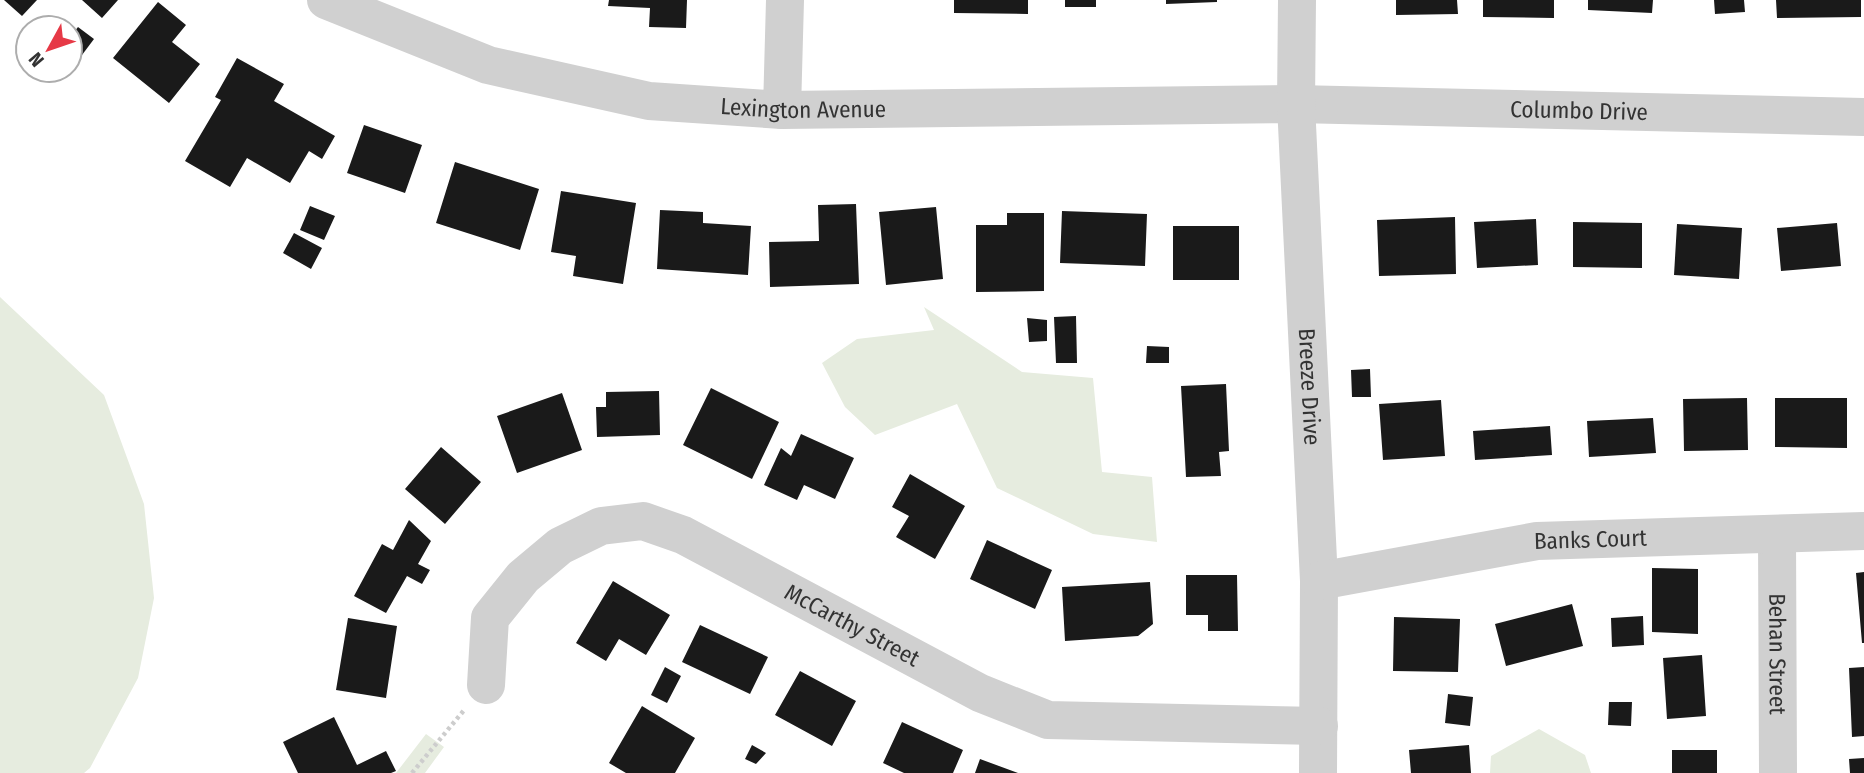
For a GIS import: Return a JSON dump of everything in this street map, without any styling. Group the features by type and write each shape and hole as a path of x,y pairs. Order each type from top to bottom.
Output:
{"street":[{"name":"Lexington Avenue","path":"326,0 488,65 649,101 782,110 1296,104"},
{"path":"782,110 785,0"},
{"name":"Breeze Drive","path":"1297,0 1296,104 1319,582 1318,773"},
{"name":"Columbo Drive","path":"1296,104 1864,117"},
{"name":"McCarthy Street","path":"486,685 490,618 523,577 561,546 601,526 643,521 683,535 980,693 1048,720 1318,726"},
{"name":"Banks Court","path":"1319,582 1537,541 1864,531"},
{"name":"Behan Street","path":"1777,535 1778,773"}],"path":[{"path":"412,773 486,685"}],"shaded area":[{"path":"0,297 104,395 144,504 154,598 138,678 90,768 84,773 0,773"},
{"path":"924,307 1022,372 1093,378 1102,472 1152,477 1157,542 1093,534 997,488 957,404 875,435 845,407 822,363 857,339 934,330"},
{"path":"1539,729 1585,755 1591,773 1490,773 1491,756"},
{"path":"426,734 444,747 425,773 396,773"}],"building":[{"path":"4,0 37,0 24,14 20,14"},
{"path":"82,0 118,0 102,18"},
{"path":"609,0 687,0 686,28 649,27 650,8 608,6"},
{"path":"954,0 1028,0 1028,14 954,13"},
{"path":"1065,0 1096,0 1096,7 1065,7"},
{"path":"1166,0 1217,0 1217,2 1166,4"},
{"path":"1396,0 1457,0 1458,14 1396,15"},
{"path":"1483,0 1554,0 1554,18 1483,17"},
{"path":"1588,0 1653,0 1652,13 1588,10"},
{"path":"1714,0 1744,0 1745,12 1715,14"},
{"path":"1776,0 1861,0 1861,17 1777,18"},
{"path":"158,2 186,25 172,42 200,64 169,103 113,58"},
{"path":"84,32 94,39 84,52"},
{"path":"237,58 284,84 274,101 335,136 322,159 309,151 290,183 247,158 230,187 185,161 221,100 215,97"},
{"path":"364,125 422,145 405,193 347,173"},
{"path":"455,162 539,189 520,250 436,223"},
{"path":"561,191 636,203 623,284 573,276 576,256 551,252"},
{"path":"856,204 859,284 770,287 769,242 819,241 818,205"},
{"path":"310,206 335,216 324,240 300,230"},
{"path":"936,207 943,279 886,285 879,212"},
{"path":"660,210 703,212 703,223 751,226 748,275 657,269"},
{"path":"1062,211 1147,214 1145,266 1060,263"},
{"path":"1007,213 1044,213 1044,291 976,292 976,225 1007,225"},
{"path":"1455,217 1456,274 1379,276 1377,220"},
{"path":"1536,219 1538,265 1477,268 1474,222"},
{"path":"1573,222 1642,223 1642,268 1573,267"},
{"path":"1837,223 1841,266 1781,271 1777,228"},
{"path":"1677,224 1742,228 1739,279 1674,275"},
{"path":"1173,226 1239,226 1239,280 1173,280"},
{"path":"294,233 322,248 311,269 283,253"},
{"path":"1076,316 1077,363 1056,363 1054,317"},
{"path":"1027,318 1047,320 1047,341 1029,342"},
{"path":"1147,346 1169,347 1169,363 1146,363"},
{"path":"1370,369 1371,397 1352,397 1351,370"},
{"path":"1226,384 1229,451 1219,452 1221,476 1186,477 1181,386"},
{"path":"711,388 779,422 752,479 683,445"},
{"path":"659,391 660,435 597,437 596,407 606,407 606,392"},
{"path":"562,393 582,450 517,473 497,416"},
{"path":"1747,398 1748,450 1684,451 1683,399"},
{"path":"1775,398 1847,398 1847,448 1775,447"},
{"path":"1441,400 1445,456 1383,460 1379,404"},
{"path":"1653,418 1656,453 1589,457 1587,421"},
{"path":"1550,426 1552,455 1475,460 1473,431"},
{"path":"801,434 854,458 835,499 804,485 797,500 764,485 781,448 791,456"},
{"path":"441,447 481,482 445,524 405,489"},
{"path":"910,474 965,506 935,559 896,537 909,516 892,507"},
{"path":"409,520 431,541 418,564 430,570 422,584 407,576 386,613 354,596 382,544 393,550"},
{"path":"987,540 1052,570 1035,609 970,579"},
{"path":"1652,568 1698,569 1698,634 1652,632"},
{"path":"1864,572 1864,643 1862,643 1856,573"},
{"path":"1186,575 1237,575 1238,631 1208,631 1208,615 1186,615"},
{"path":"613,581 670,615 646,655 619,639 606,661 576,643"},
{"path":"1150,582 1153,624 1138,636 1065,641 1062,587"},
{"path":"1572,604 1583,646 1506,666 1495,624"},
{"path":"1643,616 1644,645 1612,647 1611,618"},
{"path":"1394,617 1460,619 1458,672 1393,671"},
{"path":"348,618 397,626 386,698 336,690"},
{"path":"700,625 768,657 750,694 682,662"},
{"path":"1702,655 1706,716 1667,719 1663,658"},
{"path":"665,667 681,676 667,703 651,695"},
{"path":"1864,667 1864,736 1852,737 1849,668"},
{"path":"800,671 856,701 832,746 775,715"},
{"path":"1448,694 1473,697 1470,726 1445,723"},
{"path":"1609,702 1632,702 1631,726 1608,725"},
{"path":"642,706 695,738 675,773 626,773 609,763"},
{"path":"334,717 357,765 386,751 396,771 298,773 283,742"},
{"path":"902,722 963,750 953,773 904,773 883,763"},
{"path":"752,745 766,753 756,764 745,759"},
{"path":"1469,745 1471,773 1411,773 1409,750"},
{"path":"1672,750 1717,750 1717,773 1672,773"},
{"path":"1864,758 1864,773 1850,773 1849,759"},
{"path":"980,759 1018,773 975,773"}]}
